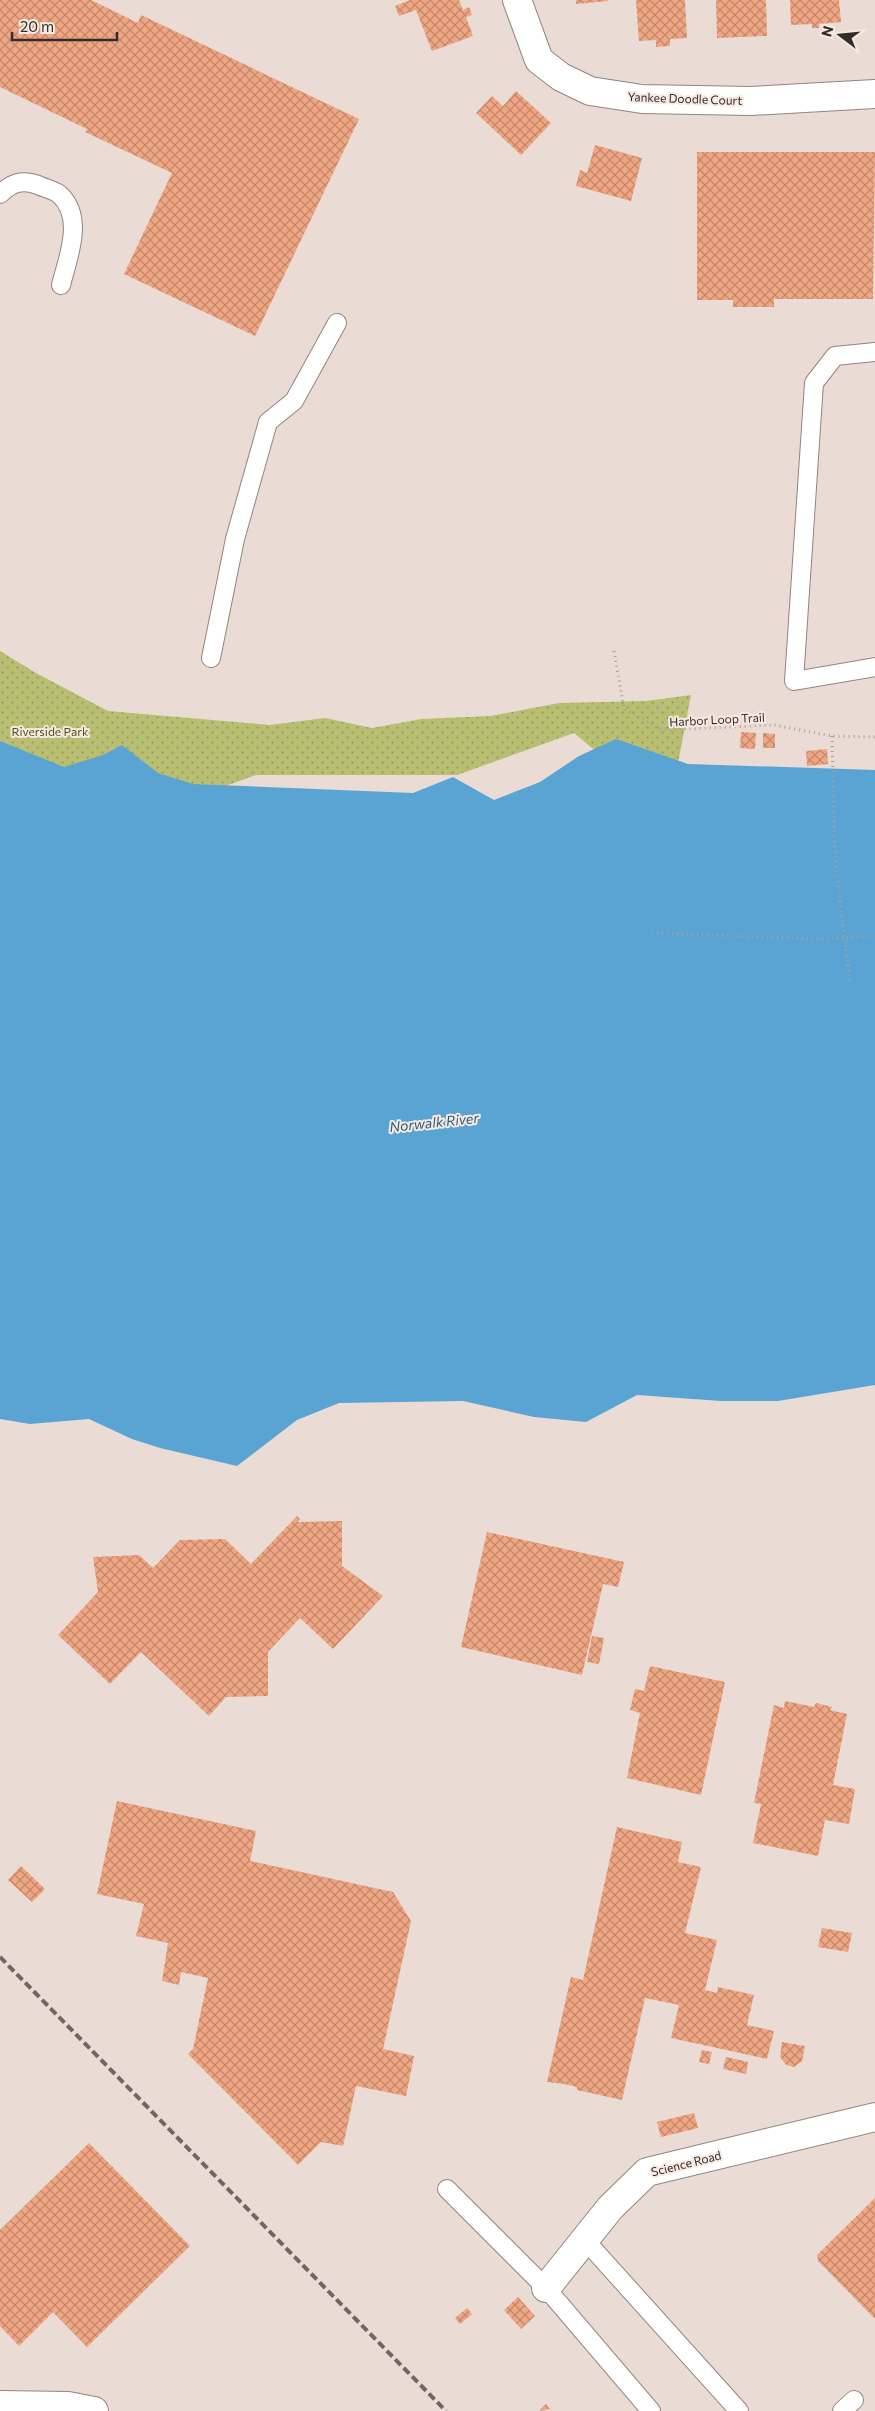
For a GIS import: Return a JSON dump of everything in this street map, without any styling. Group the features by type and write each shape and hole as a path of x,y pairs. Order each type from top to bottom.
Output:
{"street":[{"name":"Yankee Doodle Court","path":"517,0 539,60 561,77 590,91 642,99 751,101 875,94"},
{"name":"Science Road","path":"546,2288 610,2208 647,2172 875,2118"},
{"path":"0,2406 68,2406 94,2411"}],"lane":[{"path":"0,194 12,184 30,182 58,193 70,208 73,236 60,285"},
{"path":"211,658 235,539 268,422 294,401 337,323"},
{"path":"875,352 835,356 814,383 794,681 875,667"},
{"path":"447,2188 546,2288 651,2411"},
{"path":"585,2240 739,2411"}],"path":[{"name":"Harbor Loop Trail","path":"614,651 624,709 662,730 774,725 832,736 875,737"},
{"path":"832,736 836,856 850,983"},
{"path":"652,933 816,939 845,936 875,936"}],"green space":[{"name":"Riverside Park","path":"0,651 36,673 108,711 270,725 325,718 372,728 421,719 491,716 559,703 646,701 691,695 676,774 620,765 592,748 574,733 457,775 256,775 178,803 0,761"}],"water":[{"name":"Norwalk River","path":"616,739 688,764 875,770 875,1385 778,1401 721,1401 637,1395 586,1422 534,1417 463,1401 339,1403 297,1420 237,1466 160,1448 132,1439 89,1419 30,1424 0,1419 0,741 64,767 103,755 122,745 158,773 193,784 413,793 453,777 494,800 540,782 579,756"}],"building":[{"path":"0,0 91,0 138,23 141,15 359,119 255,336 124,274 172,173 85,132 87,129 0,87"},
{"path":"410,0 459,0 463,10 469,7 472,15 466,17 473,36 432,51 416,10 399,16 395,6"},
{"path":"576,0 608,0 608,1 576,4"},
{"path":"636,0 685,0 687,38 670,39 670,46 656,47 656,40 639,41"},
{"path":"716,0 766,0 767,36 717,38"},
{"path":"790,0 839,0 841,22 819,24 819,28 812,28 812,24 791,25"},
{"path":"516,91 551,123 521,155 476,113 492,96 503,106"},
{"path":"595,145 642,158 631,201 576,186 580,170 587,173"},
{"path":"697,152 875,152 873,299 774,299 774,307 733,307 733,300 697,300"},
{"path":"741,732 756,733 755,749 740,748"},
{"path":"763,733 775,734 775,748 763,748"},
{"path":"827,749 828,764 807,766 806,751"},
{"path":"297,1516 300,1519 298,1522 342,1521 342,1566 383,1596 333,1649 300,1618 268,1652 268,1696 226,1697 209,1716 141,1652 110,1684 58,1635 98,1592 93,1557 139,1555 153,1568 180,1540 225,1539 251,1564"},
{"path":"487,1532 624,1562 618,1587 603,1584 582,1675 461,1647"},
{"path":"592,1636 604,1638 599,1664 587,1662"},
{"path":"650,1666 725,1682 701,1795 627,1778 640,1713 630,1710 635,1689 644,1691"},
{"path":"785,1701 814,1707 816,1703 832,1707 830,1710 847,1714 833,1785 855,1789 849,1824 825,1820 818,1856 753,1843 761,1804 754,1803 774,1705 784,1708"},
{"path":"117,1801 256,1831 250,1861 393,1892 411,1921 383,2049 414,2056 406,2096 356,2086 343,2146 321,2142 298,2165 188,2054 193,2049 208,1978 181,1972 179,1985 162,1981 168,1943 136,1936 144,1904 97,1894"},
{"path":"617,1827 682,1842 678,1862 701,1867 685,1933 717,1940 705,1990 717,1993 718,1987 754,1995 747,2025 774,2031 767,2059 671,2038 679,2005 645,1998 622,2100 577,2090 577,2087 547,2082 571,1977 583,1980"},
{"path":"21,1866 45,1889 32,1902 8,1880"},
{"path":"822,1928 852,1933 848,1952 818,1947"},
{"path":"782,2042 805,2046 802,2061 794,2067 786,2065 780,2057"},
{"path":"702,2050 712,2052 709,2064 699,2062"},
{"path":"726,2057 748,2062 746,2074 723,2069"},
{"path":"694,2113 698,2128 661,2137 657,2122"},
{"path":"89,2143 190,2246 87,2347 53,2312 19,2346 0,2326 0,2230"},
{"path":"875,2198 875,2319 818,2261 817,2255"},
{"path":"518,2297 535,2316 521,2329 504,2310"},
{"path":"467,2308 472,2314 460,2324 455,2318"},
{"path":"546,2404 550,2409 541,2411 540,2410"}],"railway":[{"path":"0,1957 446,2411"}]}
